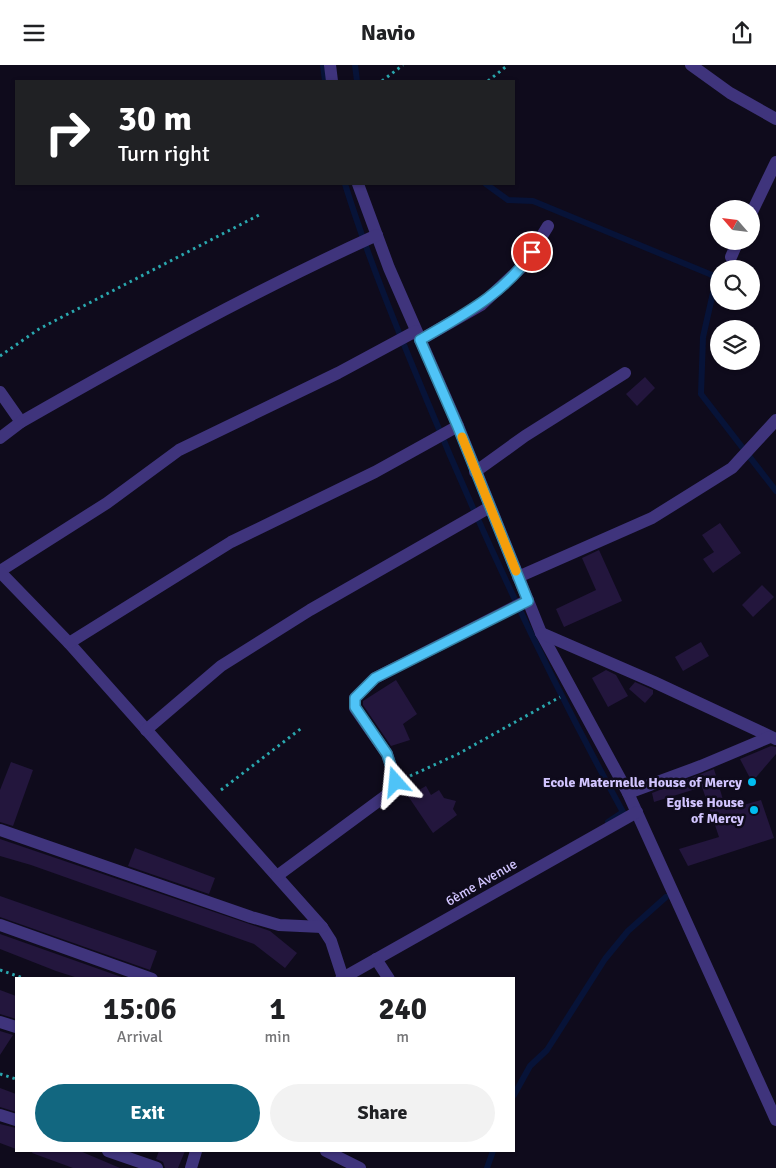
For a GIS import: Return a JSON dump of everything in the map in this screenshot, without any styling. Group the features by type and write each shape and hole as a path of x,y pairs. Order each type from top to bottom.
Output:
{"street":[{"path":"330,65 332,80"},
{"path":"691,65 730,93 776,119"},
{"path":"758,200 776,162"},
{"path":"358,185 418,336 458,427 541,633 628,793 776,1120"},
{"path":"342,977 331,941 322,927 70,643 0,572 107,503 179,450 481,305 524,265 548,226"},
{"path":"0,438 22,422 160,342 301,270 377,235"},
{"path":"731,257 734,250"},
{"path":"475,471 525,436 624,373"},
{"path":"0,392 22,422"},
{"path":"518,577 652,518 732,468 776,420"},
{"path":"70,643 231,542 384,467 458,427"},
{"path":"146,729 220,666 310,610 490,507"},
{"path":"277,877 388,794 396,782 387,754 355,707 355,698 375,678 528,601"},
{"path":"541,633 654,682 773,738"},
{"path":"628,793 773,738"},
{"name":"6ème Avenue","path":"344,977 637,812"},
{"path":"0,830 251,917 279,925 322,927"},
{"path":"0,925 146,977"},
{"path":"376,959 388,977"},
{"path":"0,1022 15,1027"},
{"path":"0,1115 15,1120"},
{"path":"111,1152 157,1168"},
{"path":"328,1152 360,1168"},
{"path":"191,1168 196,1153"}],"path":[{"path":"383,80 403,65"},
{"path":"489,80 508,65"},
{"path":"0,356 39,329 259,215"},
{"path":"396,782 458,754 572,690"},
{"path":"209,800 303,727"},
{"path":"0,970 20,977"},
{"path":"0,1074 15,1079"}],"building":[{"path":"645,377 655,388 637,406 626,394"},
{"path":"720,523 741,553 713,573 703,559 714,552 702,535"},
{"path":"599,550 622,601 564,627 556,609 596,590 582,558"},
{"path":"762,585 774,597 753,617 742,605"},
{"path":"701,642 709,656 683,671 675,657"},
{"path":"606,670 616,675 628,696 608,707 592,678"},
{"path":"396,680 417,714 403,724 410,740 391,746 363,705 363,701"},
{"path":"635,682 653,690 653,694 645,703 629,689"},
{"path":"771,746 776,747 776,754 752,782 740,759"},
{"path":"11,762 33,770 13,826 0,822 0,790"},
{"path":"714,769 726,810 761,800 774,838 688,866 679,849 719,837 702,787 654,802 652,793"},
{"path":"426,786 431,795 439,790 444,798 456,801 453,809 457,815 433,833 408,796"},
{"path":"0,839 270,931 297,953 285,968 254,944 31,865 0,856"},
{"path":"135,848 215,878 209,894 128,866"},
{"path":"0,896 157,951 150,970 0,917"},
{"path":"0,934 121,977 75,977 0,949"},
{"path":"0,990 15,996 15,1019 0,1014"},
{"path":"0,1031 13,1035 0,1055"},
{"path":"0,1088 15,1094 15,1112 0,1107"},
{"path":"0,1124 15,1128 15,1149 0,1143"},
{"path":"82,1152 120,1168 73,1168 32,1153"},
{"path":"159,1152 185,1152 178,1168 165,1168 163,1162 156,1159"}],"waterway":[{"path":"323,65 325,80"},
{"path":"355,65 357,80"},
{"path":"345,185 373,267 428,403 473,507 520,610 570,712 623,812 608,822"},
{"path":"487,185 508,200 533,201 712,275 715,284 703,337 701,394 776,491"},
{"path":"515,1093 530,1066 547,1050 605,959 628,931 666,897"},
{"path":"487,1168 493,1152"}],"slow traffic":[{"path":"462,437 516,571"}],"place":[{"name":"Ecole Maternelle House of Mercy","path":"752,782"},
{"name":"Eglise House of Mercy","path":"754,810"}],"route":[{"path":"396,782 387,754 355,707 355,698 375,678 528,601 458,427 420,340 481,305 524,265 532,252"}]}
